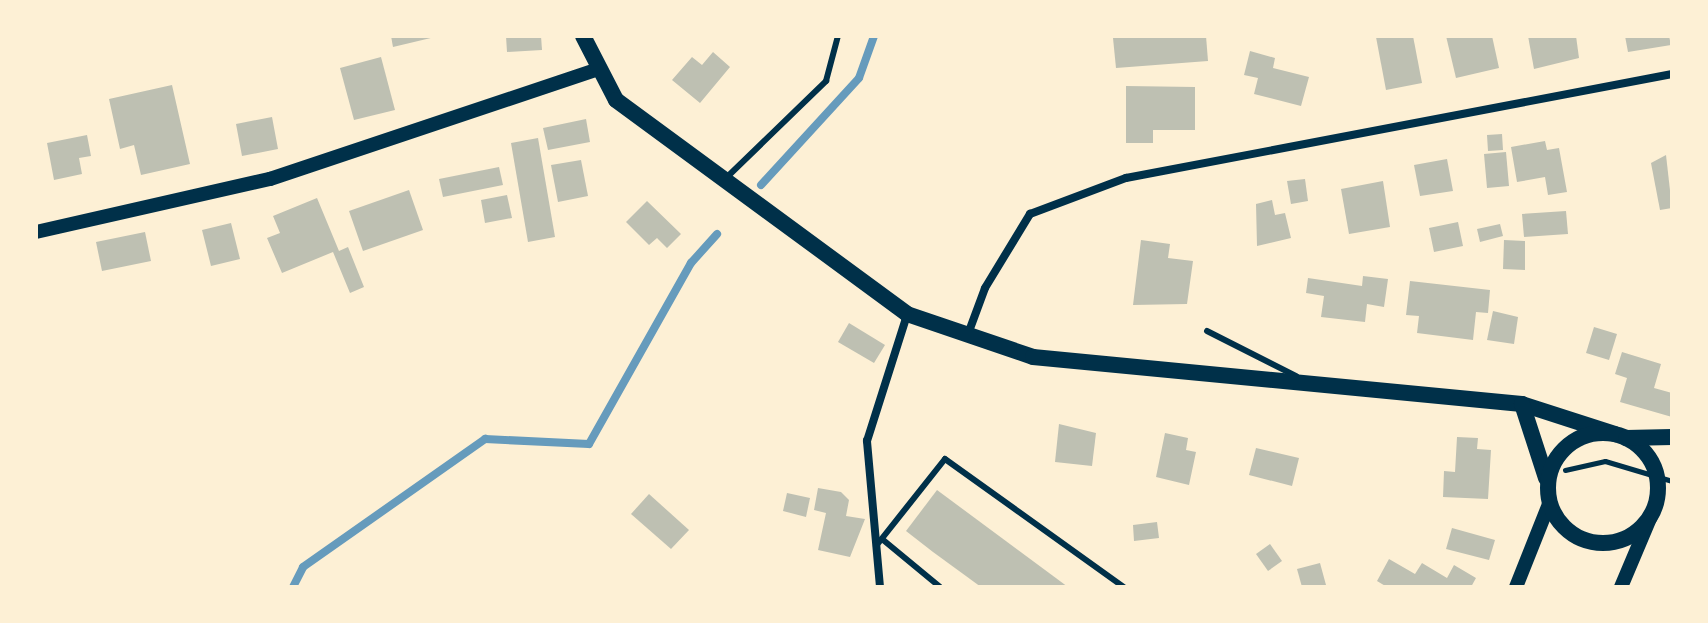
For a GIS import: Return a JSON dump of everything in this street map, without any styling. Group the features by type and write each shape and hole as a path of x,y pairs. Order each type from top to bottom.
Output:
{"main road":[{"path":"583,36 616,100 907,314 1033,357 1522,404 1621,436 1645,453 1667,482 1656,503 1629,537 1610,544 1572,535 1549,504 1548,479 1522,404"},
{"path":"1548,479 1580,438 1672,437"}],"street":[{"path":"36,232 270,179 598,69"},
{"path":"968,334 985,288 1030,214 1126,178 1672,74"},
{"path":"880,587 879,542 867,441 907,314"},
{"path":"1621,587 1656,503"},
{"path":"1516,587 1549,504"}],"lane":[{"path":"723,181 826,81 838,36"},
{"path":"1207,331 1314,383"},
{"path":"940,587 879,542 945,459 1124,587"}],"path":[{"path":"1548,479 1605,461 1667,482"}],"building":[{"path":"391,36 435,36 435,37 393,47"},
{"path":"506,36 541,36 542,50 507,52"},
{"path":"1206,36 1208,61 1116,68 1113,38"},
{"path":"1413,36 1422,83 1386,90 1376,37"},
{"path":"1446,36 1492,36 1499,68 1456,78"},
{"path":"1528,36 1576,36 1579,58 1534,69"},
{"path":"1625,36 1669,36 1671,45 1628,52"},
{"path":"1250,51 1275,58 1273,68 1309,77 1301,106 1254,94 1258,78 1244,75"},
{"path":"713,52 730,67 700,103 672,80 692,57 702,65"},
{"path":"381,57 395,110 354,120 340,68"},
{"path":"172,85 190,164 141,175 134,145 120,149 109,99"},
{"path":"1126,86 1195,87 1195,130 1153,130 1153,143 1126,143"},
{"path":"272,117 278,149 242,156 236,124"},
{"path":"586,119 590,142 548,150 543,128"},
{"path":"1502,134 1503,150 1488,151 1487,135"},
{"path":"87,135 91,156 79,158 82,174 54,180 47,143"},
{"path":"538,138 555,237 528,242 511,143"},
{"path":"1545,141 1547,150 1559,148 1567,192 1548,195 1545,177 1517,182 1511,147"},
{"path":"1506,152 1509,186 1487,188 1484,154"},
{"path":"1666,155 1672,208 1660,210 1651,163"},
{"path":"1447,159 1453,191 1420,196 1414,165"},
{"path":"581,160 588,196 558,202 551,165"},
{"path":"499,167 503,185 443,197 439,179"},
{"path":"1305,179 1308,201 1291,204 1287,181"},
{"path":"1383,181 1390,227 1349,234 1341,189"},
{"path":"409,190 423,230 363,251 349,211"},
{"path":"507,195 512,218 485,223 481,200"},
{"path":"317,198 339,251 348,247 364,287 350,293 333,252 282,273 267,238 280,233 273,216"},
{"path":"1272,200 1275,215 1285,213 1291,238 1257,246 1256,204"},
{"path":"647,201 681,234 667,248 657,238 649,245 626,222"},
{"path":"1566,211 1568,234 1524,237 1522,214"},
{"path":"1458,222 1463,246 1434,252 1429,228"},
{"path":"231,223 240,259 211,266 202,230"},
{"path":"1500,224 1503,236 1480,242 1477,229"},
{"path":"145,232 151,261 102,271 96,242"},
{"path":"1141,240 1170,244 1168,258 1193,261 1187,304 1133,305"},
{"path":"1504,240 1525,241 1525,270 1503,269"},
{"path":"1363,276 1388,279 1384,307 1367,304 1365,322 1321,317 1324,296 1306,293 1308,278 1362,286"},
{"path":"1410,281 1490,290 1488,313 1476,312 1473,340 1417,333 1419,316 1406,315"},
{"path":"1493,311 1518,317 1514,344 1487,340"},
{"path":"849,323 885,345 874,363 838,342"},
{"path":"1594,327 1617,334 1609,360 1586,353"},
{"path":"1622,352 1661,364 1654,388 1672,393 1672,417 1620,402 1627,378 1615,374"},
{"path":"1059,424 1096,433 1092,466 1055,462"},
{"path":"1165,433 1188,438 1186,450 1196,452 1189,485 1156,477"},
{"path":"1457,437 1478,438 1477,449 1491,450 1488,499 1443,497 1444,471 1455,472"},
{"path":"1256,448 1299,458 1292,486 1249,475"},
{"path":"818,488 841,492 849,500 846,516 865,519 850,557 818,550 826,513 814,510"},
{"path":"937,490 1068,587 981,587 933,552 906,531"},
{"path":"787,493 810,498 806,517 783,511"},
{"path":"649,494 689,530 671,549 631,514"},
{"path":"1157,522 1159,538 1134,541 1133,525"},
{"path":"1452,528 1495,540 1489,560 1446,549"},
{"path":"1270,544 1282,561 1268,571 1256,554"},
{"path":"1389,559 1415,574 1422,563 1447,578 1454,565 1476,578 1471,587 1387,587 1377,581"},
{"path":"1320,563 1326,585 1302,587 1297,569"}],"waterway":[{"path":"761,185 859,78 874,36"},
{"path":"293,587 303,567 485,439 589,444 691,263 717,234"}]}
